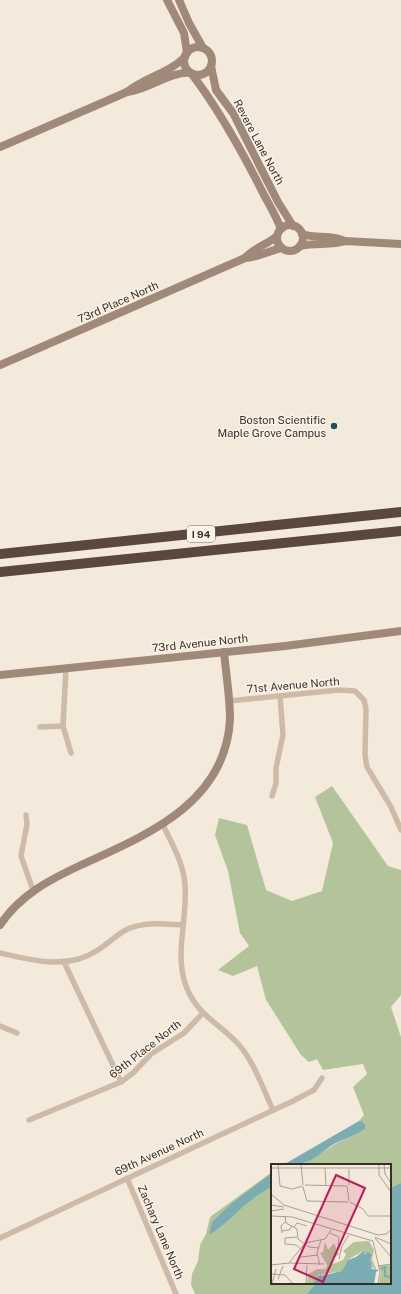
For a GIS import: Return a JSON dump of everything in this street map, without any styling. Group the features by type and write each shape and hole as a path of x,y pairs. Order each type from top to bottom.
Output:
{"highway":[{"name":"I 94","path":"0,554 401,512"},
{"name":"I 94","path":"0,572 401,531"}],"street":[{"path":"167,0 184,33 186,55 185,66 191,73"},
{"path":"0,147 127,92 137,91 177,73 205,73 211,66 212,57 203,48 189,23 179,0"},
{"path":"127,92 135,85 167,71 176,65 194,47 203,48"},
{"name":"Revere Lane North","path":"211,66 216,90 233,113 278,202 293,226"},
{"name":"Revere Lane North","path":"191,73 222,118 240,148 275,212 279,232"},
{"path":"345,241 338,237 313,238 302,234 293,226 279,232 277,241 281,248 289,251 310,243 338,244 345,241 401,244"},
{"name":"73rd Place North","path":"0,365 244,258 250,252 270,242 279,232"},
{"path":"300,246 302,234"},
{"name":"73rd Place North","path":"244,258 253,258 281,248"},
{"name":"73rd Avenue North","path":"0,675 224,652 401,631"},
{"path":"0,925 15,906 33,890 57,876 137,840 163,825 200,792 215,769 224,750 228,734 229,701 224,652"},
{"path":"66,668 63,726 71,753"},
{"name":"71st Avenue North","path":"229,701 339,690 351,690 359,694 366,704 365,755 367,767 391,807 401,830"},
{"path":"272,796 276,783 276,768 283,735 280,696"},
{"path":"40,727 63,726"},
{"path":"26,815 27,824 21,856 33,890"},
{"path":"163,825 177,854 184,875 185,885 182,973 188,992 202,1014 232,1038 246,1053 273,1110"},
{"path":"0,953 41,962 64,962 91,954 103,948 132,926 156,923 183,925"},
{"path":"64,962 121,1082"},
{"name":"69th Place North","path":"28,1120 121,1082 151,1054 184,1033 202,1014"},
{"path":"0,1026 17,1033"},
{"name":"69th Avenue North","path":"0,1238 314,1090 322,1078"},
{"name":"Zachary Lane North","path":"127,1178 176,1294"}],"green space":[{"path":"332,786 388,866 401,870 401,995 391,1007 401,1037 401,1183 391,1188 391,1164 304,1164 335,1144 365,1129 362,1121 359,1121 364,1115 353,1087 367,1074 363,1064 323,1070 317,1059 309,1062 301,1055 266,1000 257,966 233,976 218,970 249,946 240,933 228,871 215,835 219,818 247,825 266,890 292,901 322,891 333,843 315,797"},
{"path":"271,1173 271,1284 315,1284 307,1294 195,1294 191,1285 192,1274 198,1261 200,1245 206,1234 210,1217"}],"water":[{"path":"359,1121 362,1121 365,1125 365,1129 361,1132 335,1144 310,1161 299,1164 285,1164"},
{"path":"271,1174 271,1188 247,1203 209,1235 212,1222 231,1204"},
{"path":"401,1183 401,1294 307,1294 315,1284 391,1284 391,1188"}],"place":[{"name":"Boston Scientific Maple Grove Campus","path":"334,426"}]}
